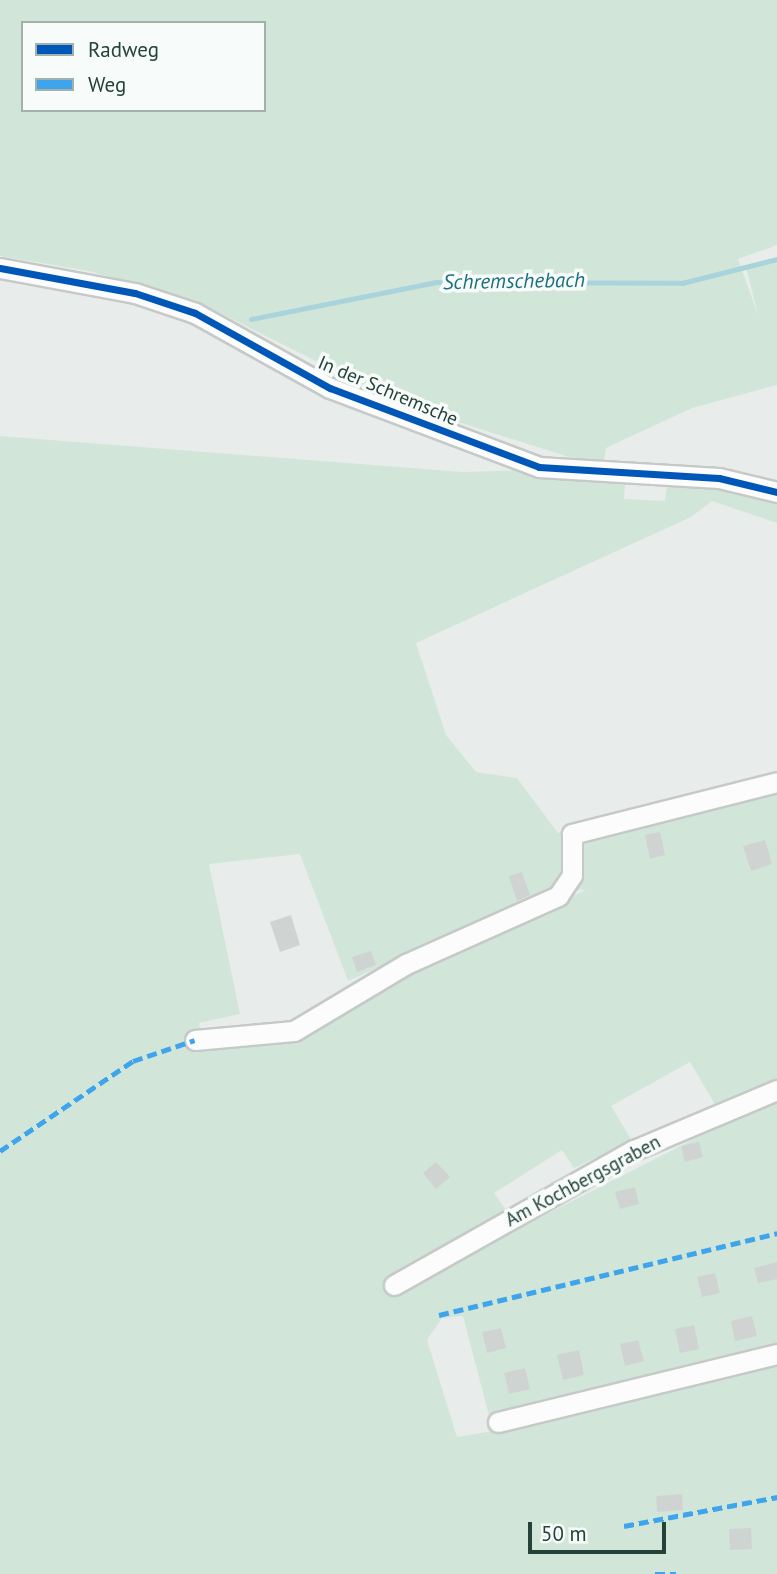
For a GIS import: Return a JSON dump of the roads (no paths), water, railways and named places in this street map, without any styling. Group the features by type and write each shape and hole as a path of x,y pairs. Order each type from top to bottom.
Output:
{"street":[{"name":"In der Schremsche","path":"0,268 135,293 195,313 330,388 538,467 719,478 777,492"},
{"path":"195,1040 294,1031 406,964 558,896 572,874 572,834 777,782"},
{"name":"Am Kochbergsgraben","path":"394,1284 634,1150 777,1090"},
{"path":"498,1422 777,1354"}],"waterway":[{"name":"Schremschebach","path":"251,319 436,282 682,283 777,259"}]}
